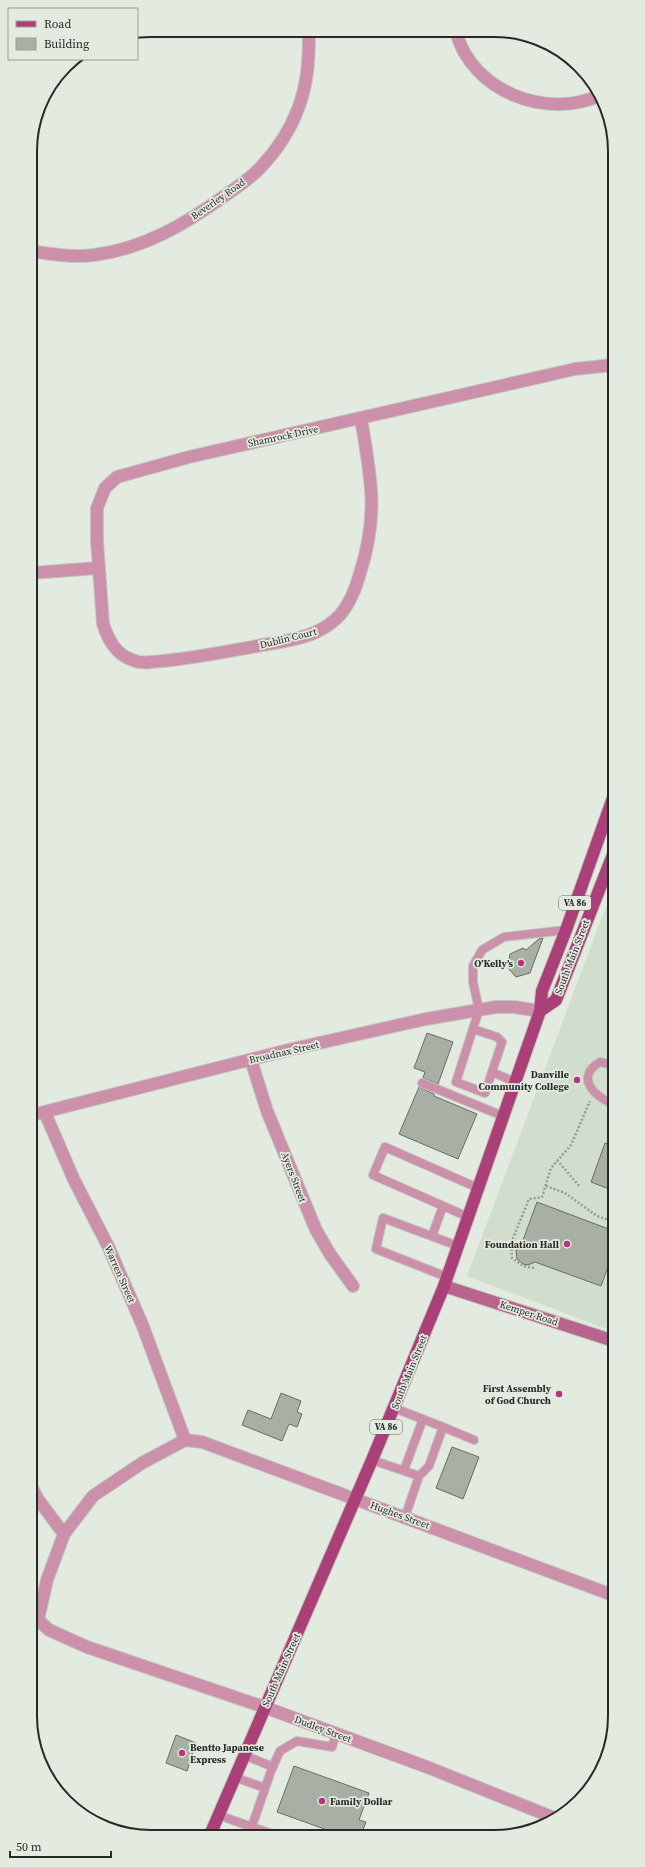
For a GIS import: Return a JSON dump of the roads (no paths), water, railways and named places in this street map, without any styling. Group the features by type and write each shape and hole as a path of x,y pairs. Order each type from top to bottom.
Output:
{"main road":[{"name":"South Main Street","path":"212,1830 372,1460 446,1281 540,1011 542,990 566,930 608,813"},
{"name":"South Main Street","path":"540,1011 556,1000 608,868"}],"street":[{"name":"Beverley Road","path":"37,252 73,256 93,256 117,252 175,228 194,217 246,180 260,168 276,150 288,130 298,108 309,67 309,37"},
{"path":"458,37 464,53 485,78 516,96 535,102 556,105 574,104 594,97"},
{"name":"Shamrock Drive","path":"98,568 97,508 105,488 117,477 189,457 575,369 608,366"},
{"name":"Dublin Court","path":"98,568 103,624 107,637 114,648 130,659 150,662 215,653 284,641 313,633 326,627 339,616 358,582 372,528 373,503 370,472 361,419"},
{"path":"37,573 98,568"},
{"name":"Broadnax Street","path":"37,1114 251,1060 387,1028 479,1010 514,1007 540,1011"},
{"name":"Ayers Street","path":"251,1060 267,1111 316,1230 330,1254 353,1286"},
{"name":"Warren Street","path":"45,1113 74,1180 108,1246 142,1324 184,1440"},
{"name":"Kemper Road","path":"446,1281 608,1339"},
{"path":"37,1498 64,1534 93,1496 142,1463 184,1440"},
{"name":"Hughes Street","path":"184,1440 202,1442 608,1593"},
{"name":"Dudley Street","path":"64,1534 47,1580 38,1620 49,1630 87,1647 264,1707 549,1816"}],"lane":[{"path":"473,1029 497,1037 502,1042 492,1058 487,1076 485,1093 456,1082 464,1071 471,1050 473,1029 479,1010 473,982 474,966 482,950 504,937 566,930"},
{"path":"608,1064 600,1062 590,1070 589,1085 593,1093 602,1100 608,1102"},
{"path":"487,1076 516,1082"},
{"path":"422,1083 504,1116"},
{"path":"468,1217 373,1175 385,1147 478,1188"},
{"path":"432,1236 443,1206"},
{"path":"446,1281 376,1249 383,1218 458,1246"},
{"path":"394,1408 474,1440"},
{"path":"404,1470 423,1420"},
{"path":"405,1517 419,1476 429,1466 443,1427"},
{"path":"372,1460 419,1476"},
{"path":"251,1830 280,1751 297,1741 332,1747 336,1734"},
{"path":"244,1755 273,1767"},
{"path":"234,1777 265,1788"},
{"path":"218,1815 263,1830"}],"place":[{"name":"O’Kelly’s","path":"521,963"},
{"name":"Danville Community College","path":"577,1080"},
{"name":"Foundation Hall","path":"567,1244"},
{"name":"First Assembly of God Church","path":"559,1394"},
{"name":"Bentto Japanese Express","path":"182,1753"},
{"name":"Family Dollar","path":"322,1801"}]}
